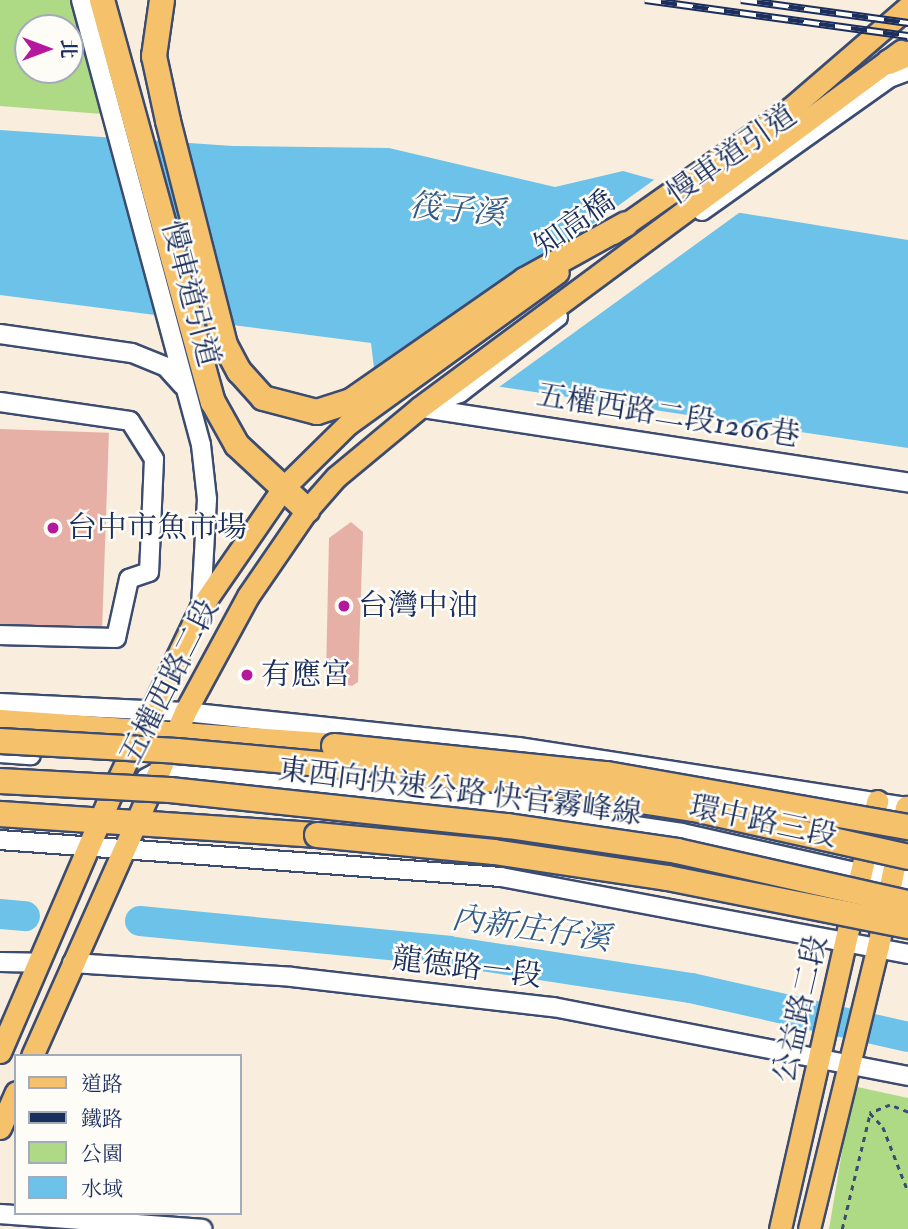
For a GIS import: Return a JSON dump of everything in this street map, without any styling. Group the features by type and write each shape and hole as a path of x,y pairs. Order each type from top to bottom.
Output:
{"highway":[{"path":"102,0 213,402 236,445 307,510"},
{"path":"162,0 154,57 225,345 251,387 283,407 301,412 332,410 368,391 525,280 626,224"},
{"path":"0,722 180,721 334,746 607,774 907,814"},
{"name":"東西向快速公路 快官霧峰線","path":"0,741 177,751 517,782 694,809 902,872"},
{"name":"東西向快速公路 快官霧峰線","path":"0,781 170,790 508,826 677,851 908,903"},
{"path":"0,814 99,821 128,835 317,835 494,852 655,876 908,926"}],"main road":[{"path":"802,122 908,7"},
{"path":"802,122 902,62 908,45"},
{"name":"知高橋","path":"394,389 626,224 802,122"},
{"name":"知高橋","path":"451,392 802,122"},
{"name":"五權西路二段","path":"0,1052 92,845 110,796 201,607 283,488 348,424 394,389"},
{"name":"五權西路二段","path":"33,1054 158,767 248,596 307,510 336,477 419,408 451,392"},
{"name":"公益路二段","path":"780,1229 828,1032 877,801"},
{"name":"公益路二段","path":"809,1229 876,956 902,872 907,814"},
{"path":"0,1128 14,1096"}],"street":[{"name":"慢車道引道","path":"81,0 201,445 207,499 201,607"},
{"path":"0,334 142,356 166,367 186,390"},
{"path":"0,402 130,421 154,459 149,572 128,579 116,638 0,635"},
{"name":"五權西路二段1266巷","path":"419,408 908,482"},
{"path":"0,703 146,720"},
{"name":"環中路三段","path":"180,721 519,747 877,801 907,814"},
{"name":"環中路三段","path":"0,753 128,759 158,767 514,794 683,822 864,866 902,872"},
{"path":"0,791 110,796 158,767"},
{"path":"0,841 92,845 128,835 501,877 876,956 908,954"},
{"path":"0,962 39,963"},
{"name":"龍德路一段","path":"72,963 292,977 553,1007 850,1062 908,1076"},
{"path":"0,1214 202,1229"}],"path":[{"path":"870,1113 890,1105 908,1111"},
{"path":"870,1113 883,1127 908,1191"},
{"path":"842,1229 870,1113"}],"green space":[{"path":"0,0 72,0 76,14 14,14 14,84 84,84 84,46 102,114 0,106"},
{"path":"853,1086 908,1098 908,1229 829,1229"}],"water":[{"name":"筏子溪","path":"0,130 233,146 389,148 555,187 623,171 691,190 723,210 908,240 908,448 374,368 371,343 0,295"}],"pier":[{"path":"658,177 693,187 724,207 743,210 495,390 386,373"}],"building":[{"name":"台中市魚市場","path":"0,429 109,433 102,628 0,624"},
{"name":"台灣中油","path":"351,522 363,532 358,682 352,686 332,681 326,674 329,538"}],"waterway":[{"name":"內新庄仔溪","path":"0,914 25,916"},
{"name":"內新庄仔溪","path":"140,921 449,951 691,988 908,1037"}],"railway":[{"path":"645,0 908,36"},
{"path":"741,0 908,23"}],"place":[{"name":"台中市魚市場","path":"53,528"},
{"name":"台灣中油","path":"344,606"},
{"name":"有應宮","path":"247,675"}]}
